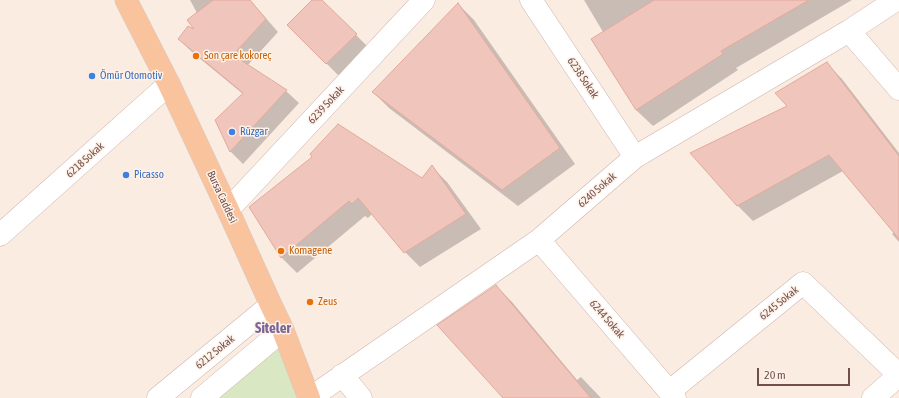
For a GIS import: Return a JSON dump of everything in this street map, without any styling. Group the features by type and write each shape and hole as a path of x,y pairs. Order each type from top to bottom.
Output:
{"main road":[{"name":"Bursa Caddesi","path":"126,0 169,84 228,210 283,330 309,398"}],"street":[{"name":"6239 Sokak","path":"228,210 424,0"},
{"name":"6238 Sokak","path":"531,0 635,157"},
{"name":"6240 Sokak","path":"309,398 539,240 635,157 849,31 896,0"},
{"path":"849,31 899,89"},
{"name":"6218 Sokak","path":"0,235 169,84"},
{"name":"6244 Sokak","path":"539,240 672,395"},
{"name":"6245 Sokak","path":"672,395 803,283 899,375"},
{"name":"6212 Sokak","path":"158,398 271,305"},
{"path":"202,398 283,330"},
{"path":"873,398 899,375"},
{"path":"342,376 361,398"}],"green space":[{"path":"283,330 308,398 202,398"}],"building":[{"path":"213,0 250,0 266,19 233,55 287,90 230,152 215,120 243,93 178,39 188,26 194,29 187,20"},
{"path":"312,0 322,0 357,34 326,64 287,25"},
{"path":"654,0 809,0 721,51 723,54 636,110 591,39"},
{"path":"458,3 560,148 502,190 372,92"},
{"path":"827,62 899,156 899,239 829,155 737,206 690,153 787,106 775,93"},
{"path":"338,124 422,178 432,165 466,214 404,253 358,198 352,204 349,201 281,258 249,207 312,157 310,154"},
{"path":"496,285 591,398 503,398 437,325"}],"place":[{"name":"Son çare kokoreç","path":"196,56"},
{"name":"Ömür Otomotiv","path":"92,76"},
{"name":"Rüzgar","path":"232,132"},
{"name":"Picasso","path":"126,175"},
{"name":"Komagene","path":"281,251"},
{"name":"Zeus","path":"310,302"}],"district":[{"name":"Siteler","path":"273,328"}]}
